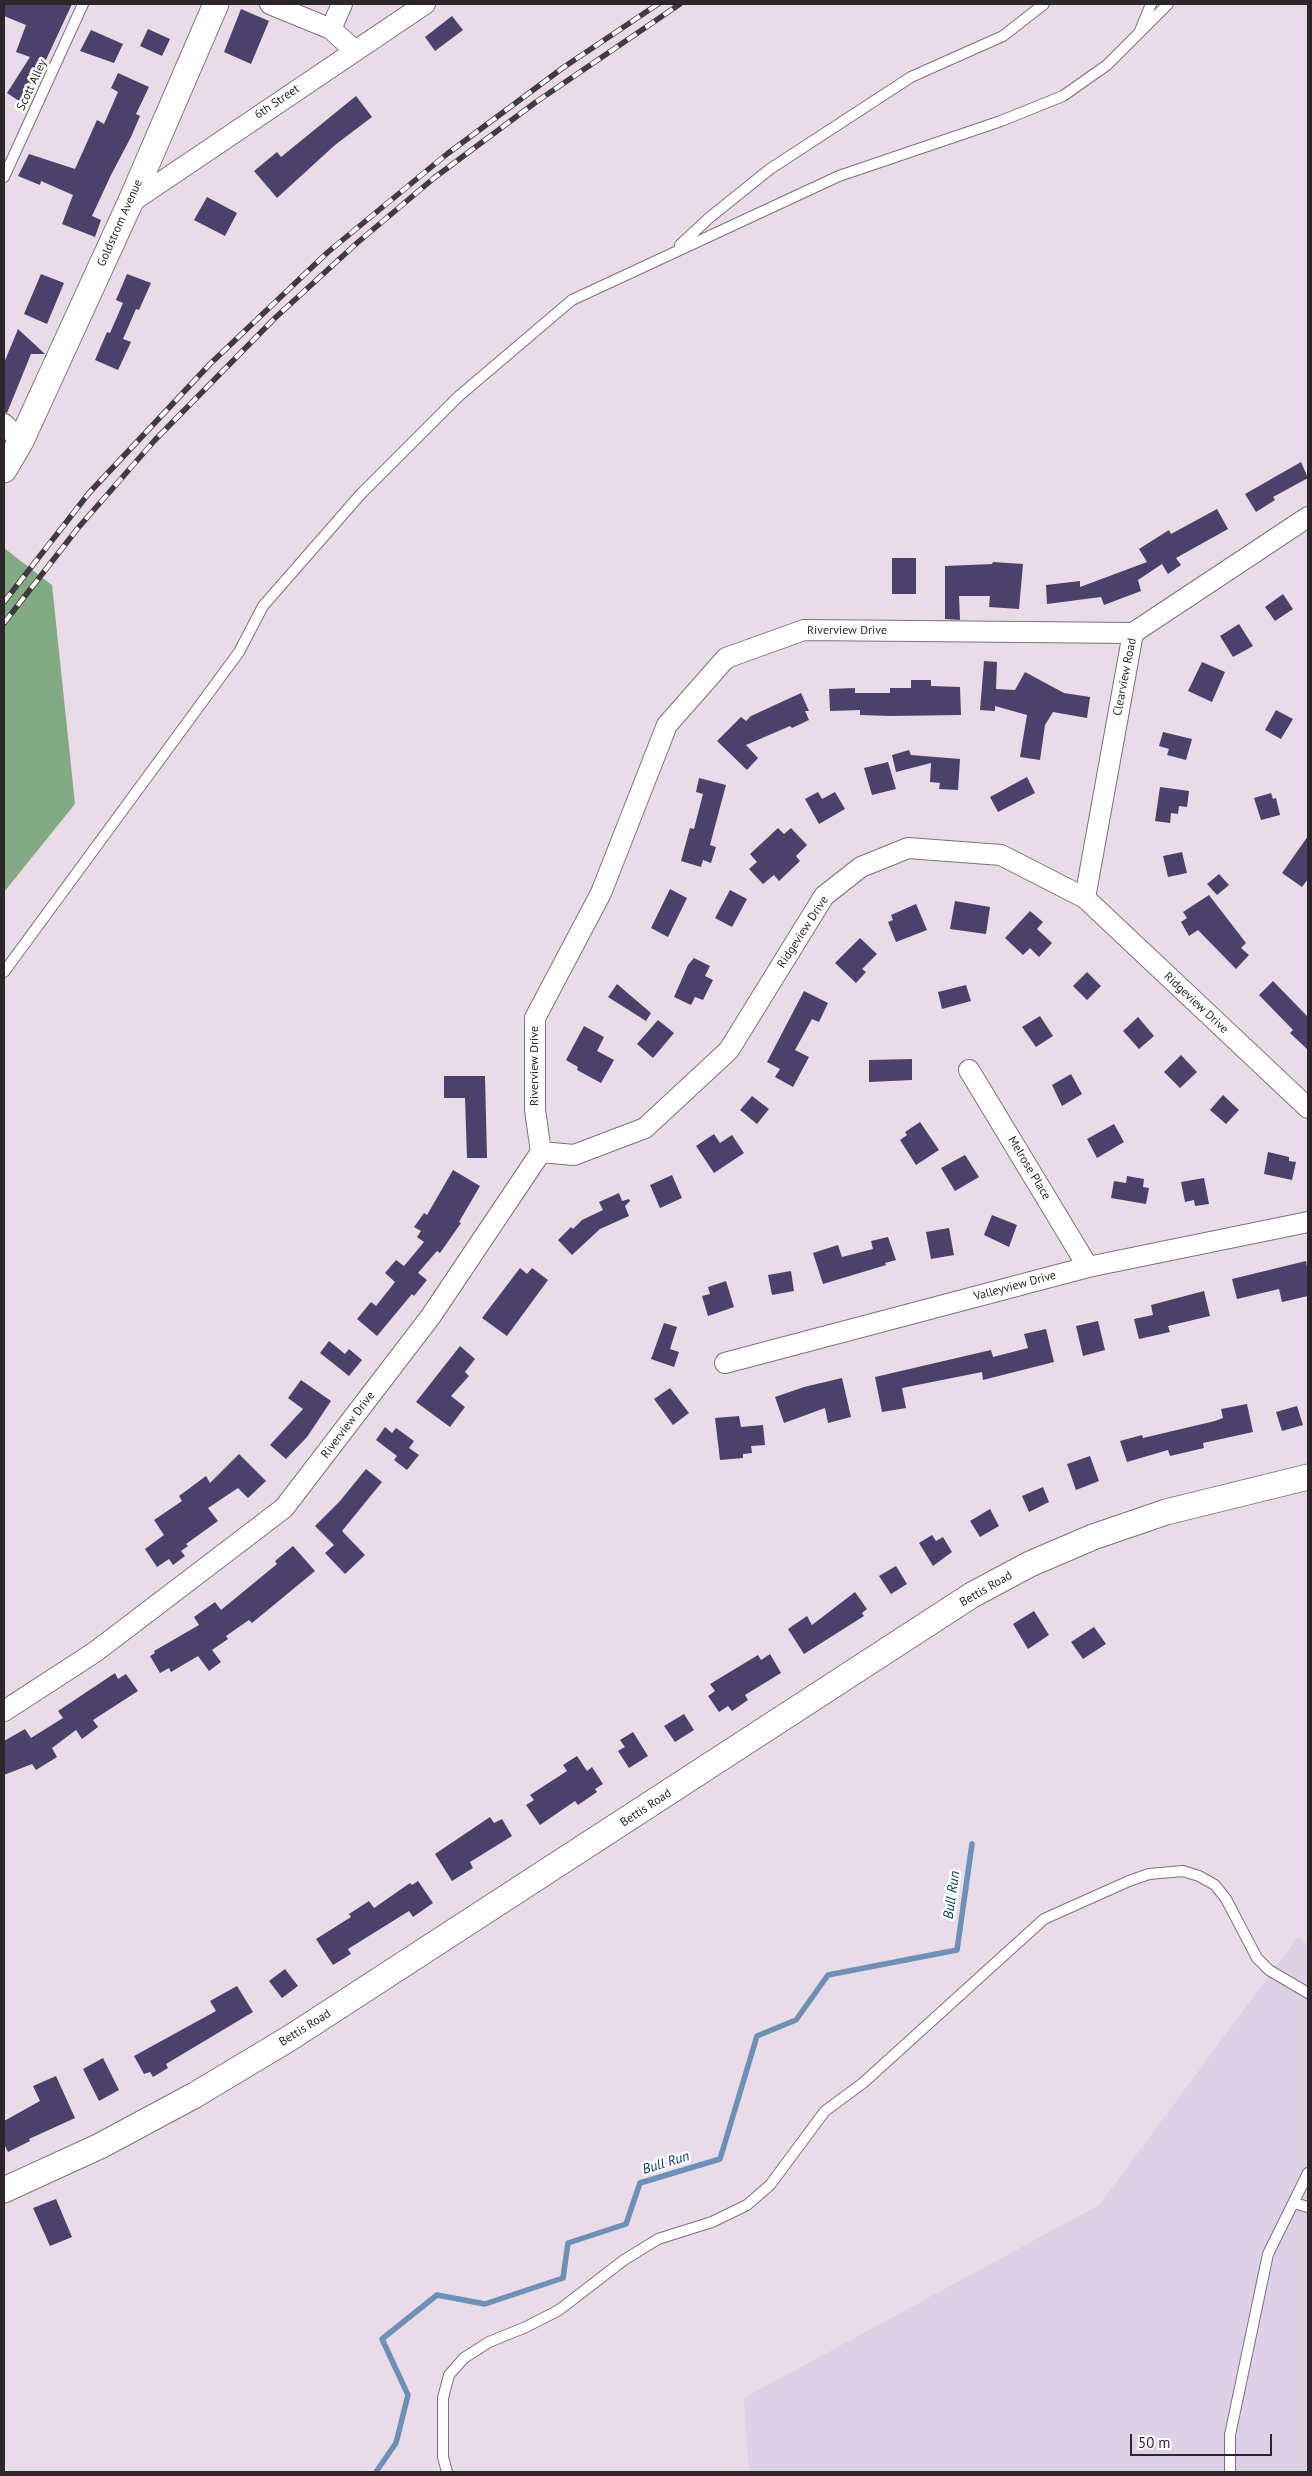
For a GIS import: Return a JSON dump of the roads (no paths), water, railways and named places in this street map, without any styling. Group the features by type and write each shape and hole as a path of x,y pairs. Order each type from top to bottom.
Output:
{"street":[{"name":"Goldstrom Avenue","path":"4,470 12,432 130,202 216,4"},
{"path":"270,4 332,29 354,50"},
{"path":"332,29 342,4"},
{"name":"6th Street","path":"130,202 425,4"},
{"name":"Clearview Road","path":"1085,898 1133,633 1308,517"},
{"name":"Riverview Drive","path":"4,1711 95,1652 284,1508 431,1316 541,1152 535,1110 535,1018 601,893 667,725 726,658 804,630 1133,633"},
{"name":"Ridgeview Drive","path":"541,1152 574,1154 645,1128 729,1050 824,896 860,867 908,848 1001,854 1085,898 1308,1108"},
{"name":"Melrose Place","path":"970,1070 1088,1267"},
{"name":"Valleyview Drive","path":"725,1363 1088,1267 1308,1222"},
{"name":"Bettis Road","path":"4,2190 100,2146 195,2095 290,2038 964,1601 1014,1573 1093,1537 1166,1512 1308,1477"}],"lane":[{"name":"Scott Alley","path":"4,177 83,4"},
{"path":"675,251 709,218 770,169 911,77 1002,36 1044,4"},
{"path":"1139,34 1151,4"},
{"path":"4,972 234,660 263,606 360,495 459,396 572,300 839,176 1001,121 1063,96 1107,65 1168,4"},
{"path":"447,2472 443,2457 443,2398 449,2375 464,2358 489,2342 526,2327 559,2310 624,2260 658,2239 712,2222 747,2205 770,2185 825,2111 862,2083 1044,1919 1129,1880 1149,1874 1184,1871 1199,1876 1215,1885 1226,1899 1257,1958 1269,1970 1308,1993"},
{"path":"1230,2472 1230,2435 1268,2254 1308,2173"},
{"path":"1294,2202 1308,2207"}],"waterway":[{"name":"Bull Run","path":"376,2472 396,2443 408,2395 382,2339 437,2295 485,2304 563,2278 568,2243 626,2224 640,2183 720,2159 757,2036 796,2020 828,1975 957,1950 972,1844"}],"railway":[{"path":"4,602 89,493 210,364 328,252 447,154 564,67 658,4"},
{"path":"4,623 78,528 155,440 275,318 357,243 434,178 536,102 680,4"}]}
